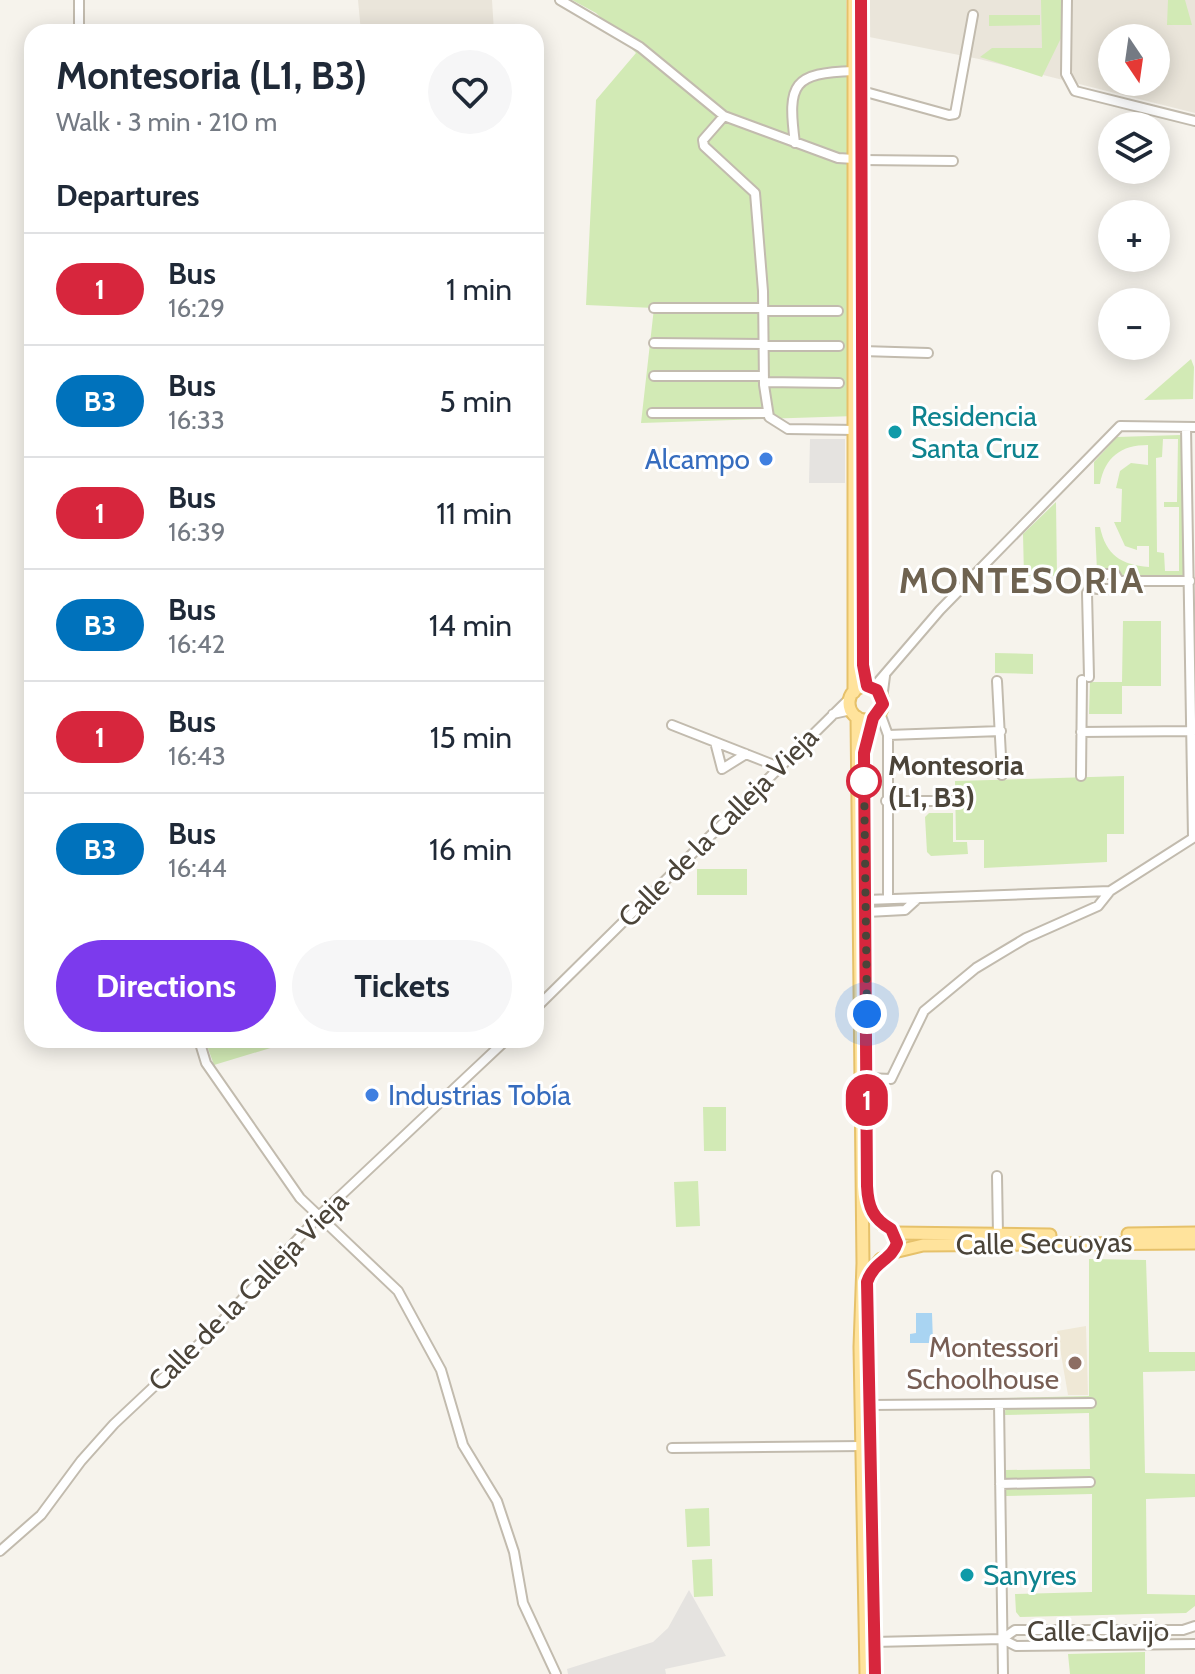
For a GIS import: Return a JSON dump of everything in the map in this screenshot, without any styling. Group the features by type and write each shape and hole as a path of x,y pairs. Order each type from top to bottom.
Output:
{"main road":[{"path":"854,0 862,351 863,659 870,687 882,699 864,753 868,1201 881,1224 895,1233 894,1252 881,1259 867,1282 875,1674"},
{"path":"861,0 853,704 863,1242 862,1446 866,1674"},
{"path":"853,704 870,687"},
{"path":"853,704 876,715"},
{"path":"863,1242 870,1227 881,1224"},
{"name":"Calle Secuoyas","path":"895,1233 1195,1233"},
{"path":"863,1242 872,1257 881,1259"},
{"name":"Calle Secuoyas","path":"894,1252 923,1245 1195,1243"}],"street":[{"path":"79,0 79,24"},
{"path":"560,0 640,47 724,116 838,158 953,161"},
{"path":"1067,0 1066,74 1075,91 1195,121"},
{"path":"862,91 949,115 955,114 973,15"},
{"path":"795,143 793,100 798,85 816,73 854,71"},
{"path":"724,116 703,140 704,146 755,193 768,413"},
{"path":"654,308 838,311"},
{"path":"654,343 839,346"},
{"path":"862,351 928,353"},
{"path":"654,376 839,383"},
{"path":"652,413 768,413 788,429 855,430"},
{"path":"867,1078 891,1079 924,1011 976,968 1026,938 1098,906 1110,891 1193,838 1190,427 1120,426 870,687"},
{"path":"1081,776 1087,593 1093,584 1093,577 1099,574 1115,574 1119,581"},
{"path":"1119,581 1190,581"},
{"path":"1093,584 1097,589 1115,589 1119,581"},
{"path":"863,659 872,672 887,668"},
{"path":"882,699 887,668"},
{"path":"997,681 1002,775"},
{"name":"Calle de la Calleja Vieja","path":"544,1000 832,715 853,704"},
{"path":"876,715 888,735 888,899"},
{"path":"672,725 779,767"},
{"path":"888,735 1001,731"},
{"path":"1081,732 1192,731"},
{"path":"715,742 722,769 746,754"},
{"path":"886,801 955,801"},
{"path":"866,906 888,899 1110,891"},
{"path":"866,906 905,910 917,899"},
{"path":"201,1048 206,1063 300,1198 398,1291 441,1370 463,1445 497,1501 514,1552 523,1603 556,1674"},
{"name":"Calle de la Calleja Vieja","path":"0,1551 41,1515 81,1461 114,1424 213,1331 320,1215 497,1048"},
{"path":"997,1176 998,1235"},
{"path":"870,1405 1091,1403"},
{"path":"999,1404 1003,1674"},
{"path":"672,1448 862,1446"},
{"path":"1000,1484 1090,1482"},
{"name":"Calle Clavijo","path":"1002,1639 1015,1630 1183,1630 1195,1626"},
{"name":"Calle Clavijo","path":"874,1642 1002,1639 1016,1646 1195,1644"}],"shaded area":[{"path":"358,0 492,0 494,24 360,24"},
{"path":"685,0 1195,0 1195,113 1127,96 1170,96 1170,24 1098,24 1098,89 979,59"},
{"path":"810,439 845,439 845,483 809,483"},
{"name":"Montessori Schoolhouse","path":"1086,1326 1088,1395 1068,1395 1057,1331"},
{"path":"689,1590 726,1656 665,1669 666,1674 568,1674 567,1669 653,1642 668,1628"}],"green space":[{"path":"572,0 846,0 855,416 641,423 654,308 586,305 596,100 636,53 596,13"},
{"path":"1041,0 1062,0 1062,36 1042,77 980,57 992,48 1042,48"},
{"path":"1168,0 1185,0 1192,25 1167,24"},
{"path":"989,15 1040,15 1040,25 989,26"},
{"path":"1191,359 1194,367 1193,399 1144,400"},
{"path":"1117,437 1183,437 1185,575 1124,576 1097,571 1095,527 1100,527 1106,545 1116,557 1130,564 1149,567 1149,546 1137,546 1137,550 1125,546 1114,522 1121,522 1122,489 1116,488 1120,471 1131,463 1148,465 1148,445 1130,447 1116,454 1106,467 1100,484 1094,484 1094,462","holes":["1163,439 1178,439 1177,502 1164,502 1164,507 1179,507 1179,571 1165,571 1164,553 1157,552 1156,458 1162,457"]},
{"path":"1056,502 1057,576 1024,576 1023,534"},
{"path":"1123,621 1161,621 1161,686 1122,686 1122,714 1089,714 1090,682 1122,682"},
{"path":"995,653 1033,654 1033,674 995,673"},
{"path":"1124,776 1124,834 1107,834 1107,862 984,868 984,840 956,840 955,781"},
{"path":"929,813 953,813 953,842 967,842 968,854 931,856 927,852 925,817"},
{"path":"697,869 747,869 747,895 697,895"},
{"path":"208,1048 270,1048 214,1065"},
{"path":"703,1107 726,1107 726,1151 704,1151"},
{"path":"698,1181 700,1226 676,1227 674,1182"},
{"path":"1089,1259 1146,1260 1149,1352 1195,1352 1195,1371 1143,1372 1145,1473 1195,1474 1195,1497 1146,1499 1147,1594 1195,1595 1195,1606 1186,1613 1020,1617 1016,1612 1015,1594 1092,1592 1092,1494 1006,1496 1006,1470 1090,1469 1089,1413 1005,1415 1006,1398 1089,1396"},
{"path":"709,1508 710,1546 687,1547 685,1509"},
{"path":"712,1559 713,1596 694,1597 692,1560"},
{"path":"1145,1652 1145,1674 1070,1674 1068,1654"}],"water":[{"path":"916,1313 932,1313 933,1343 910,1343 910,1334 916,1333"}],"bus line":[{"name":"1","path":"861,0 863,665 867,686 877,690 883,704 880,713 873,718 864,753 867,1186 873,1214 897,1238 894,1252 875,1265 867,1282 875,1674"}],"place":[{"name":"Residencia Santa Cruz","path":"895,432"},
{"name":"Alcampo","path":"766,459"},
{"name":"Montesoria (L1, B3)","path":"864,781"},
{"name":"Industrias Tobía","path":"372,1095"},
{"name":"Montessori Schoolhouse","path":"1075,1363"},
{"name":"Sanyres","path":"967,1575"}],"district":[{"name":"MONTESORIA","path":"1022,580"}],"route":[{"path":"864,781 864,772 867,1014"}]}
